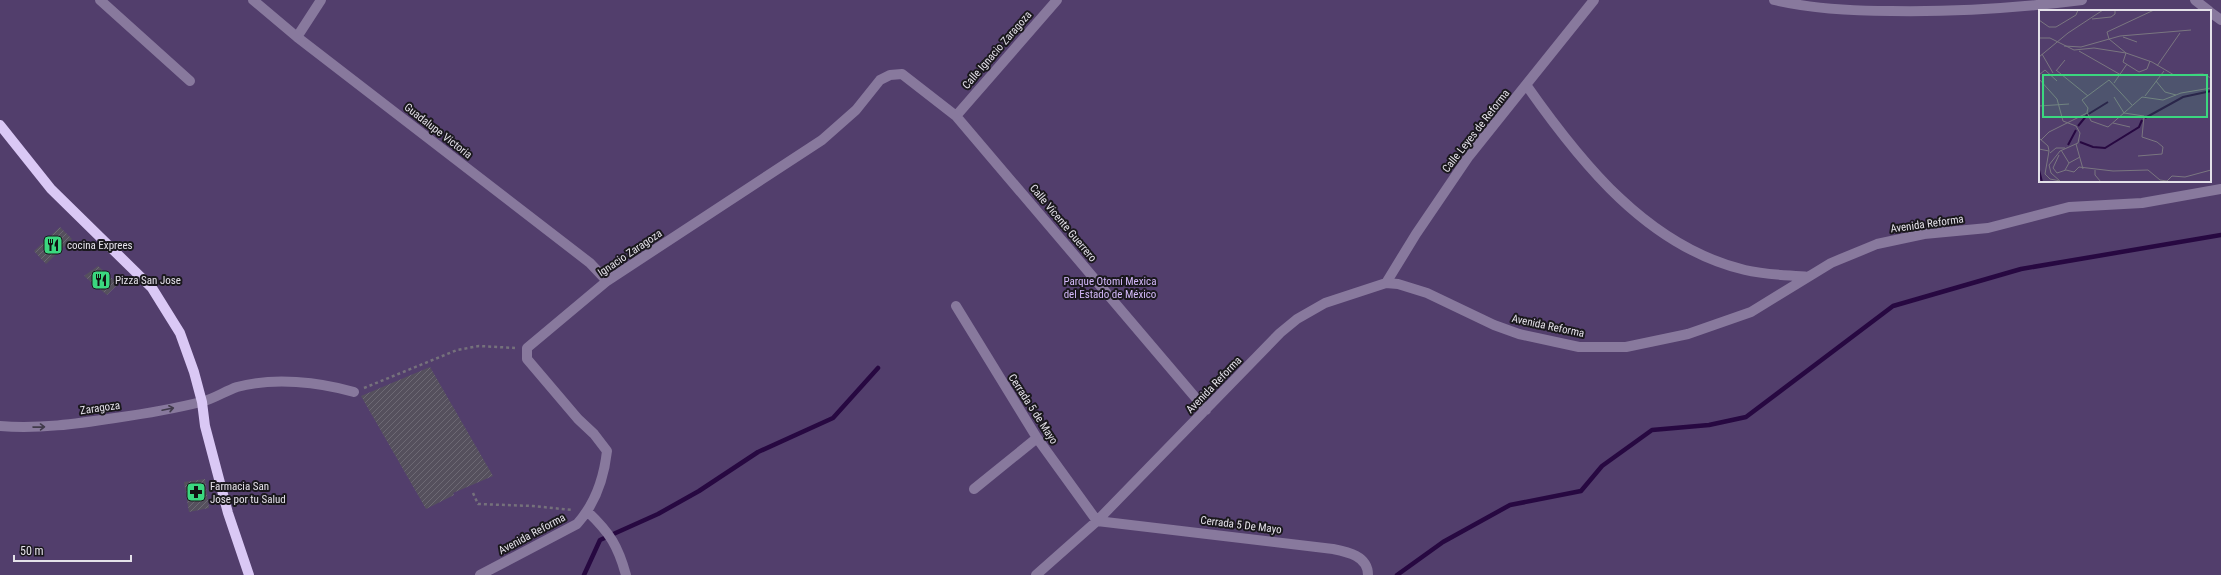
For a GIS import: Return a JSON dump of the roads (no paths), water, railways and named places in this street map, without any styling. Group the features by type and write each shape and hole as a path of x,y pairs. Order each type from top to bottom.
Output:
{"main road":[{"path":"0,125 51,189 152,288 180,333 194,372 202,402 205,426 216,472 249,575"}],"street":[{"path":"100,0 190,81"},
{"name":"Guadalupe Victoria","path":"253,0 297,37 590,263 607,282"},
{"path":"297,37 321,0"},
{"name":"Calle Leyes de Reforma","path":"1386,283 1416,234 1469,156 1527,86 1594,0"},
{"path":"1774,0 1802,6 1842,9 1943,12 2020,8 2082,0"},
{"path":"2195,0 2209,10"},
{"name":"Calle Ignacio Zaragoza","path":"956,116 1053,1"},
{"path":"2211,12 2221,20"},
{"name":"Ignacio Zaragoza","path":"588,512 605,469 607,451 594,434 578,419 527,359 527,348 607,282 822,140 856,110 880,80 896,74 909,77"},
{"name":"Calle Vicente Guerrero","path":"909,77 956,116 1206,410"},
{"path":"1527,86 1555,126 1590,170 1628,206 1659,230 1696,252 1745,270 1808,276"},
{"name":"Avenida Reforma","path":"1036,575 1097,521 1280,332 1297,318 1325,303 1386,283 1398,284 1427,293 1494,325 1519,334 1579,346 1605,348 1626,346 1664,340 1721,324 1770,302 1808,276 1855,252 1901,238 1988,228 2068,207 2142,203 2221,189"},
{"name":"Cerrada 5 de Mayo","path":"956,306 1037,438 1097,521"},
{"name":"Zaragoza","path":"0,426 61,426 147,413 202,402 238,387 267,383 288,382 333,386 354,392"},
{"path":"974,489 1037,438"},
{"path":"588,512 606,529 621,555 626,575"},
{"name":"Avenida Reforma","path":"480,575 577,524 588,512"},
{"name":"Cerrada 5 De Mayo","path":"1097,521 1334,549 1349,553 1361,559 1367,567 1368,575"}],"waterway":[{"path":"1397,575 1443,542 1510,505 1581,491 1602,466 1652,430 1709,425 1746,417 1893,306 2021,269 2221,235"},
{"path":"584,575 600,540 658,514 699,491 758,452 833,418 878,368"}],"place":[{"name":"cocina Exprees","path":"53,245"},
{"name":"Pizza San Jose","path":"101,280"},
{"name":"Farmacia San Jose por tu Salud","path":"196,492"}],"park label":[{"name":"Parque Otomí Mexica del Estado de México","path":"1110,287"}]}
